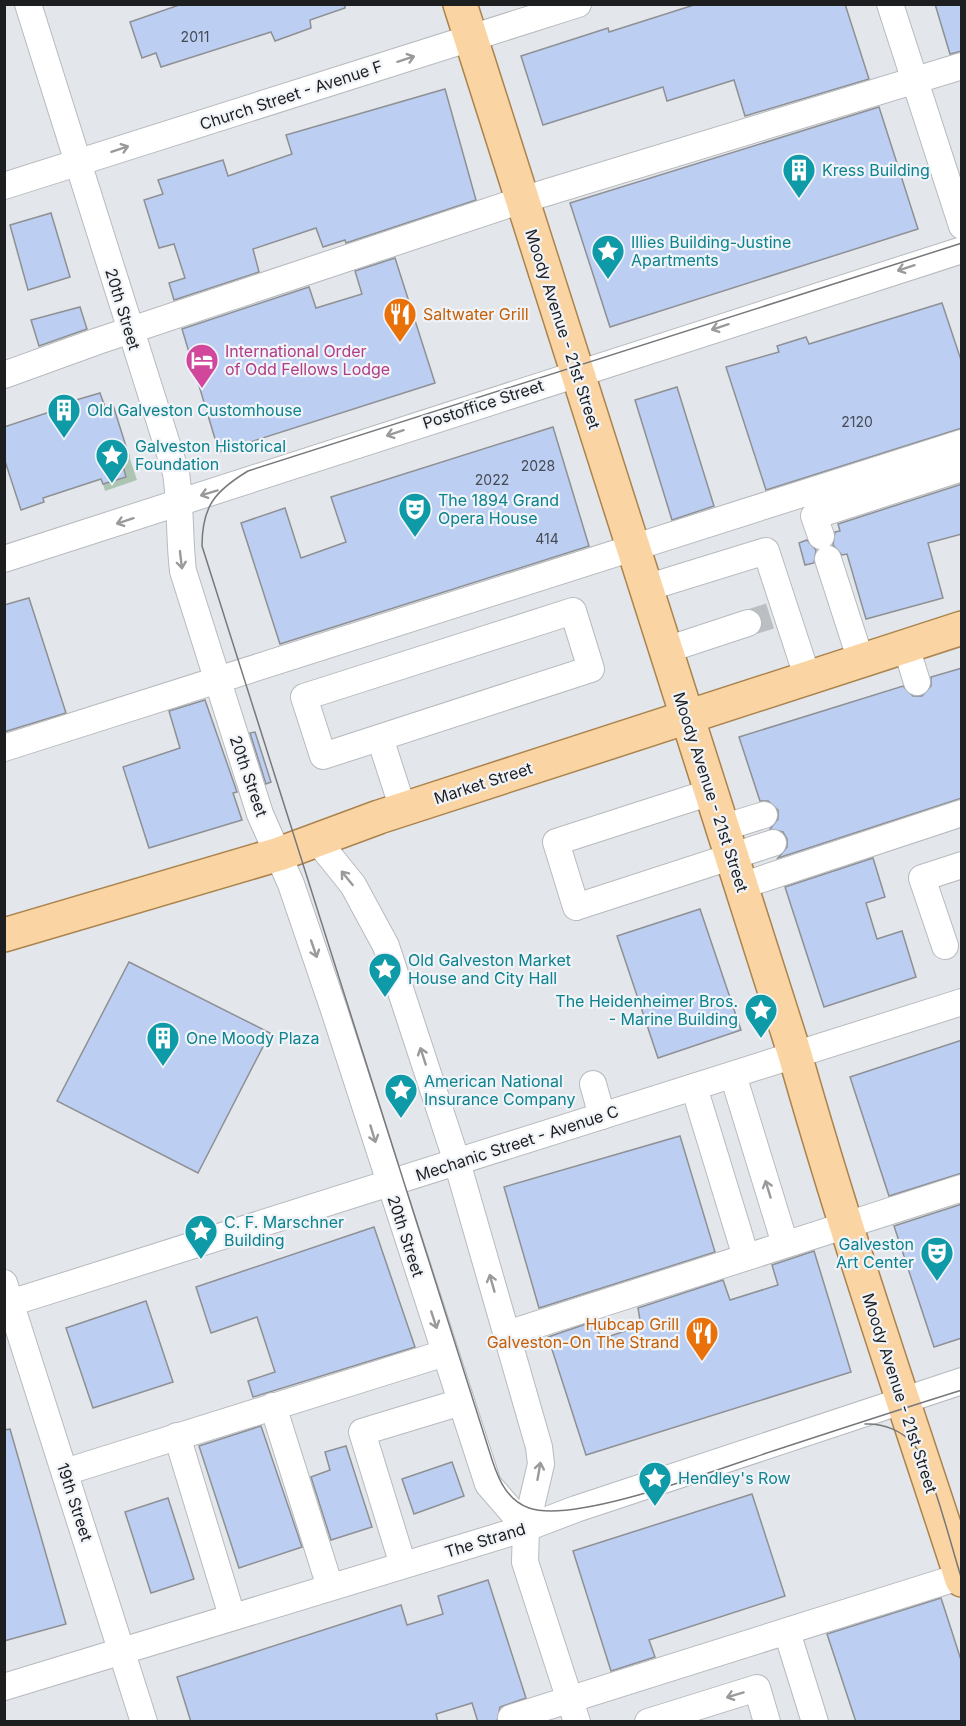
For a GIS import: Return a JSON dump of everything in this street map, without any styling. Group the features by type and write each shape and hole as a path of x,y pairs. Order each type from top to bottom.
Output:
{"main road":[{"name":"Moody Avenue - 21st Street","path":"460,4 795,1055 844,1226 904,1400 961,1577"},
{"name":"Market Street","path":"4,935 279,854 403,809 962,628"}],"street":[{"name":"20th Street","path":"28,4 176,474 181,502 179,543 183,571 260,814 279,854 334,1010 488,1484 526,1528"},
{"name":"Church Street - Avenue F","path":"4,186 578,4"},
{"path":"890,4 962,226"},
{"path":"4,375 522,200 962,66"},
{"name":"Postoffice Street","path":"4,559 962,250"},
{"path":"4,748 962,443"},
{"path":"861,661 834,563 814,516 903,494 962,468"},
{"path":"646,588 766,551 768,617 807,679"},
{"path":"573,611 591,669 380,738 323,756 304,697 573,611"},
{"path":"666,650 768,617"},
{"path":"906,647 917,682"},
{"path":"380,738 403,809"},
{"path":"711,792 556,842 576,907 773,843"},
{"path":"731,857 764,815"},
{"path":"731,857 957,818"},
{"path":"316,839 353,885 386,946 457,1162 539,1447 541,1464 526,1528 525,1562 574,1711"},
{"path":"945,946 922,878 962,865"},
{"name":"Mechanic Street - Avenue C","path":"7,1297 389,1184 962,1002"},
{"path":"733,1075 785,1244"},
{"path":"592,1084 602,1116"},
{"path":"694,1087 746,1257"},
{"path":"507,1334 962,1188"},
{"name":"19th Street","path":"7,1297 66,1472 144,1722"},
{"path":"66,1472 445,1353"},
{"name":"The Strand","path":"4,1687 122,1649 526,1528 962,1382"},
{"path":"403,1565 362,1432 461,1402"},
{"path":"273,1406 330,1587"},
{"path":"177,1436 232,1616"},
{"path":"512,1718 574,1711 787,1632 961,1577"},
{"path":"787,1632 816,1722"},
{"path":"648,1722 757,1688 767,1722"}],"green space":[{"path":"129,456 137,480 105,491 103,484 126,477 121,459"}],"building":[{"path":"182,4 345,4 345,8 310,20 311,28 275,41 271,32 161,67 156,53 142,58 130,22"},
{"path":"697,4 845,4 869,79 745,116 734,80 667,101 663,87 543,125 521,56 608,28 609,32"},
{"path":"935,4 962,4 962,51 950,54"},
{"path":"445,89 476,200 346,243 345,240 323,247 316,228 253,249 259,272 174,300 169,283 185,278 174,244 159,248 144,200 163,194 158,180 223,160 228,176 292,154 286,135"},
{"path":"879,107 918,229 610,327 570,203"},
{"path":"51,213 70,277 28,290 10,225"},
{"path":"395,258 435,383 219,452 182,329 309,287 316,308 362,294 355,271"},
{"path":"942,303 962,363 962,428 766,490 726,367 779,352 777,346 806,337 809,344"},
{"path":"80,307 87,329 39,346 31,320"},
{"path":"677,387 714,506 672,520 635,400"},
{"name":"Old Galveston Customhouse","path":"100,393 105,407 113,405 129,456 121,459 126,477 103,484 101,479 43,498 44,502 21,510 4,458 4,427"},
{"path":"553,427 589,546 280,644 241,523 285,508 301,558 346,542 331,497"},
{"path":"962,484 962,534 928,543 943,598 866,619 847,554 842,555 833,545 835,532 840,531 838,524"},
{"path":"807,540 816,550 814,563 805,565 799,543"},
{"path":"29,598 66,713 4,732 4,605"},
{"path":"962,668 962,798 778,858 787,847 787,839 783,832 770,829 778,819 778,810 768,801 760,801 739,737 903,686 913,696 922,696 931,686 931,677"},
{"path":"205,700 237,792 233,793 242,820 149,848 123,767 180,748 169,711"},
{"path":"255,732 271,782 266,784 250,733"},
{"path":"873,858 885,897 866,903 877,939 902,931 916,977 824,1007 785,887"},
{"path":"700,909 741,1030 658,1058 617,936"},
{"name":"One Moody Plaza","path":"129,962 270,1033 198,1173 57,1101"},
{"path":"962,1040 962,1173 889,1196 850,1077"},
{"path":"680,1136 715,1252 539,1308 504,1187"},
{"name":"Galveston Art Center","path":"962,1204 962,1338 934,1347 894,1226"},
{"path":"374,1227 415,1347 253,1397 248,1381 275,1372 257,1317 211,1333 196,1287"},
{"path":"814,1251 851,1372 586,1455 548,1337 595,1321 601,1339 641,1326 638,1308 723,1280 730,1300 778,1285 772,1265"},
{"path":"146,1301 173,1382 93,1408 66,1328"},
{"path":"261,1426 302,1547 239,1568 199,1446"},
{"path":"10,1429 66,1624 4,1641 4,1430"},
{"path":"346,1446 372,1527 331,1540 311,1477 330,1470 325,1452"},
{"path":"452,1462 464,1496 414,1514 402,1479"},
{"path":"752,1494 785,1596 649,1640 655,1657 611,1671 573,1551"},
{"path":"168,1498 194,1579 151,1593 125,1512"},
{"path":"488,1580 526,1698 500,1707 497,1722 478,1722 472,1703 436,1714 438,1722 191,1722 177,1677 401,1605 407,1625 443,1614 438,1596"},
{"path":"941,1598 962,1663 962,1722 856,1722 827,1634"}],"tunnel":[{"path":"748,623 770,616"}],"tram line":[{"path":"962,243 248,471 227,486 213,501 205,520 202,546 491,1456 506,1491 520,1504 529,1508 551,1511 616,1501 962,1390"},
{"path":"865,1424 879,1425 898,1432 914,1445 921,1456 934,1489 962,1580"}],"place":[{"name":"Kress Building","path":"799,199"},
{"name":"Illies Building-Justine Apartments","path":"608,280"},
{"name":"Saltwater Grill","path":"400,343"},
{"name":"International Order of Odd Fellows Lodge","path":"202,389"},
{"name":"Old Galveston Customhouse","path":"64,439"},
{"name":"Galveston Historical Foundation","path":"112,484"},
{"name":"The 1894 Grand Opera House","path":"415,538"},
{"name":"Old Galveston Market House and City Hall","path":"385,998"},
{"name":"The Heidenheimer Bros. - Marine Building","path":"761,1039"},
{"name":"One Moody Plaza","path":"163,1067"},
{"name":"American National Insurance Company","path":"401,1119"},
{"name":"C. F. Marschner Building","path":"201,1260"},
{"name":"Galveston Art Center","path":"937,1282"},
{"name":"Hubcap Grill Galveston-On The Strand","path":"702,1362"},
{"name":"Hendley's Row","path":"655,1507"}]}
